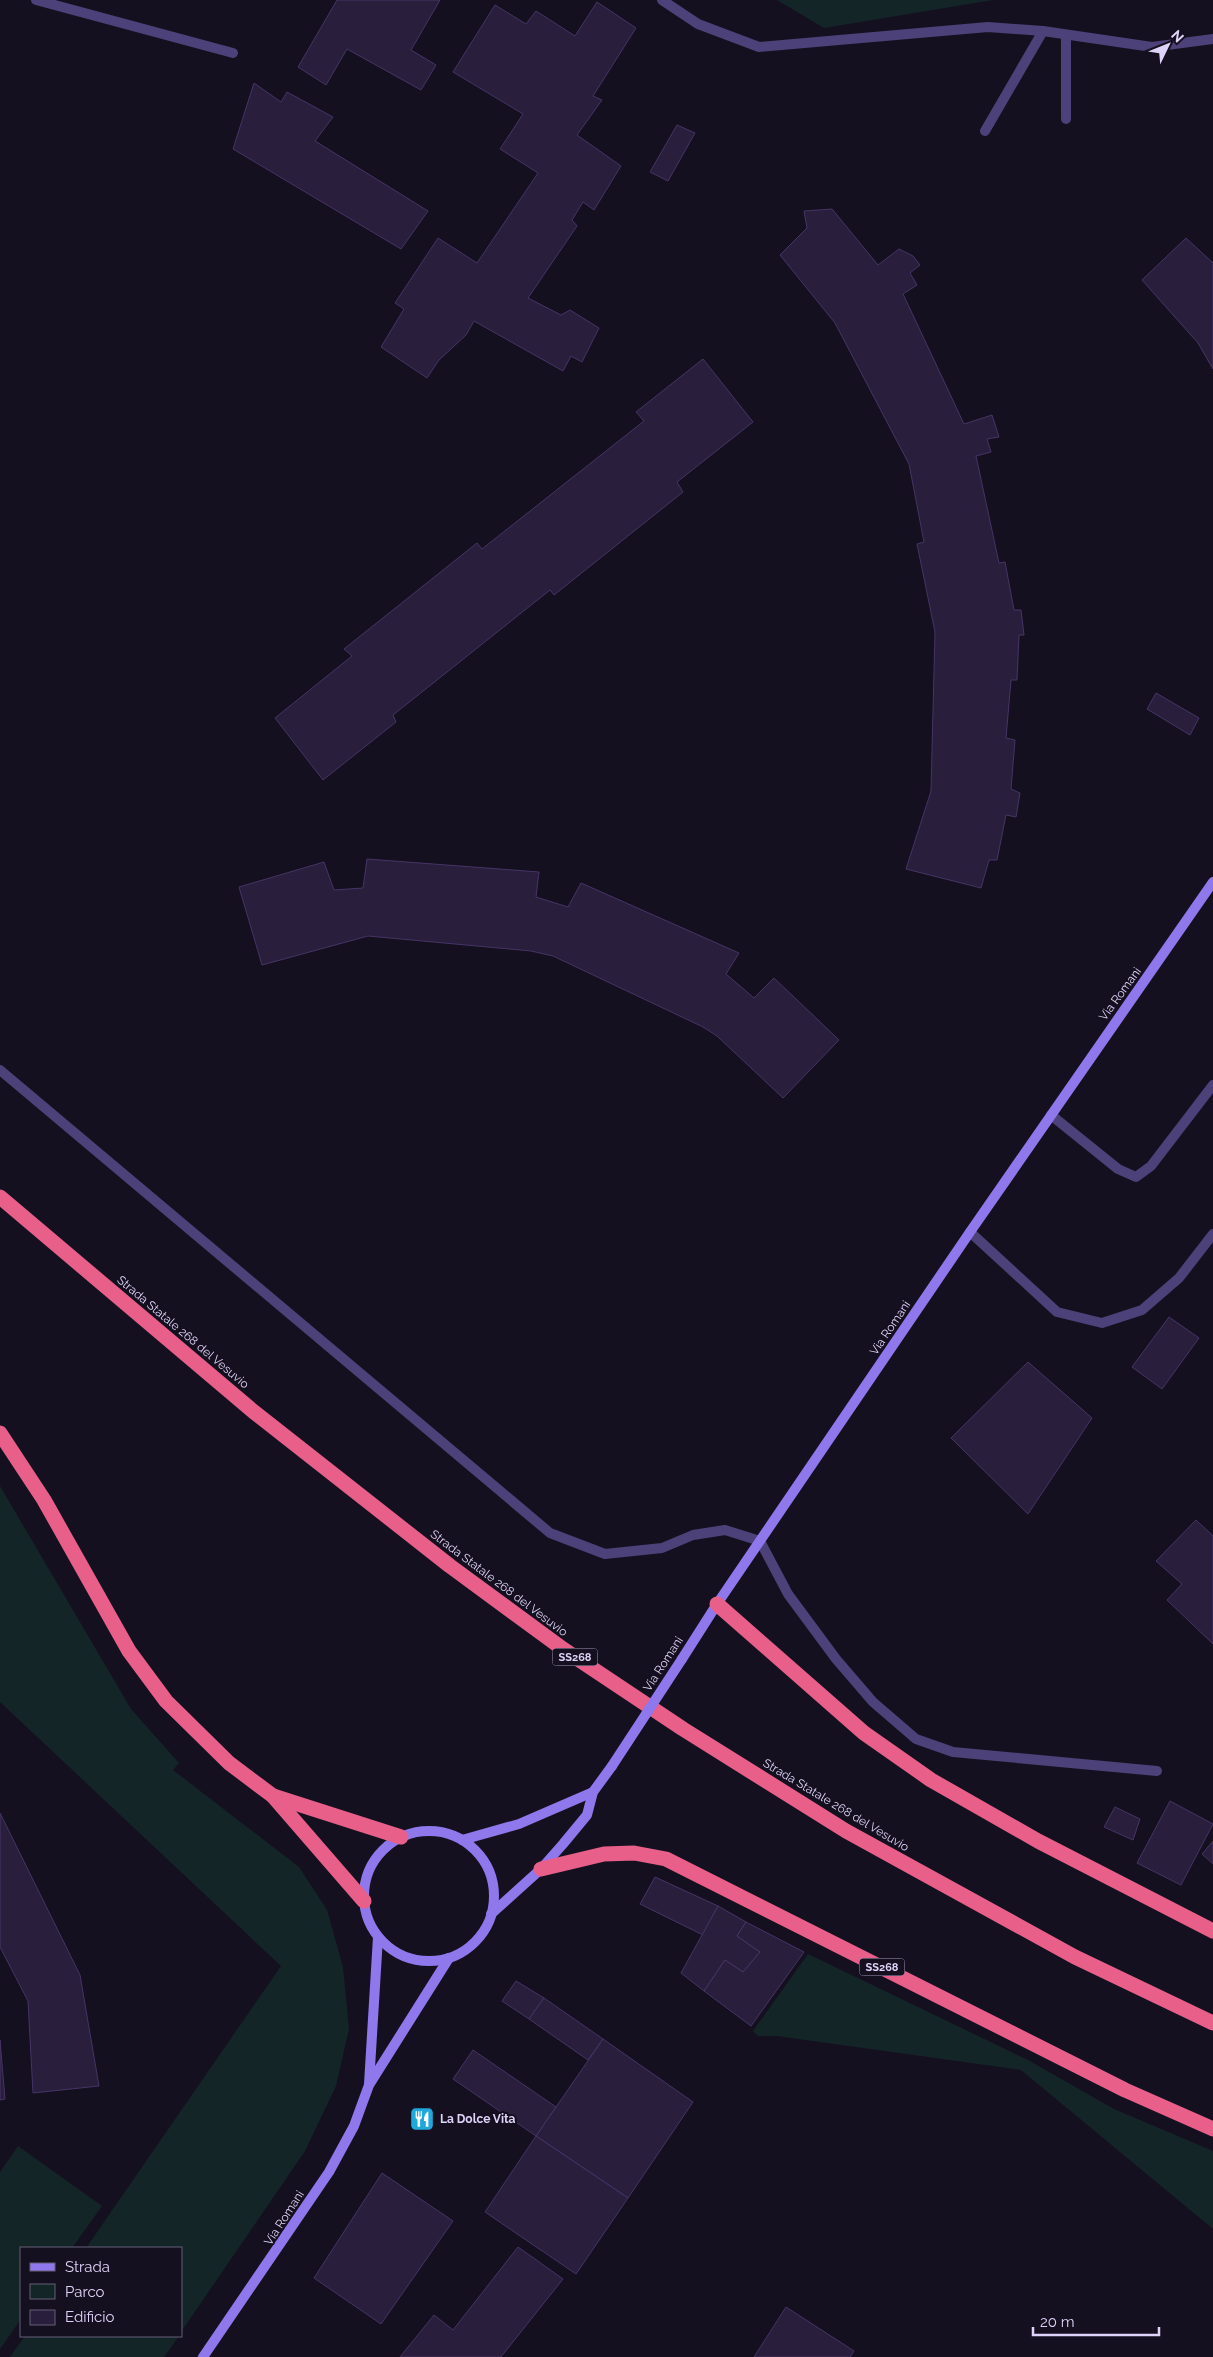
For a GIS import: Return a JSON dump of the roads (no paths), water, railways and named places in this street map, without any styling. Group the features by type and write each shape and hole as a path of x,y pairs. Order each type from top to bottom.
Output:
{"highway":[{"name":"Strada Statale 268 del Vesuvio","path":"0,1197 254,1412 450,1566 563,1649 683,1729 846,1831 1075,1957 1213,2023"},
{"path":"0,1433 44,1500 129,1651 166,1701 229,1763 273,1796 364,1901"},
{"path":"717,1604 864,1733 931,1780 1038,1841 1213,1931"},
{"path":"273,1796 402,1837"},
{"name":"SS268","path":"541,1869 604,1854 634,1853 666,1859 1125,2090 1213,2129"}],"street":[{"path":"36,0 233,52"},
{"path":"662,0 698,24 760,47 988,27 1043,31 1066,36 1152,47 1213,39"},
{"path":"986,131 1043,31"},
{"path":"1066,36 1066,119"},
{"name":"Via Romani","path":"492,1914 541,1869 586,1815 593,1792 612,1766 717,1604 970,1232 1213,882"},
{"path":"0,1070 550,1533 605,1554 662,1548 693,1535 724,1530 760,1541 788,1594 836,1659 873,1702 916,1739 953,1752 1156,1770"},
{"path":"1051,1115 1118,1169 1136,1178 1151,1166 1213,1085"},
{"path":"970,1232 1056,1312 1102,1323 1142,1310 1179,1278 1213,1234"},
{"path":"462,1840 519,1824 593,1792"},
{"path":"421,1831 435,1832 462,1840 478,1854 489,1872 494,1893 492,1914 483,1933 468,1948 449,1958 430,1961 410,1958 392,1950 378,1937 368,1920 364,1901 366,1881 372,1863 385,1848 402,1837 421,1831"},
{"name":"Via Romani","path":"369,2085 378,1937"},
{"name":"Via Romani","path":"203,2357 329,2172 354,2126 369,2085 449,1958"}],"place":[{"name":"La Dolce Vita","path":"422,2119"}]}
